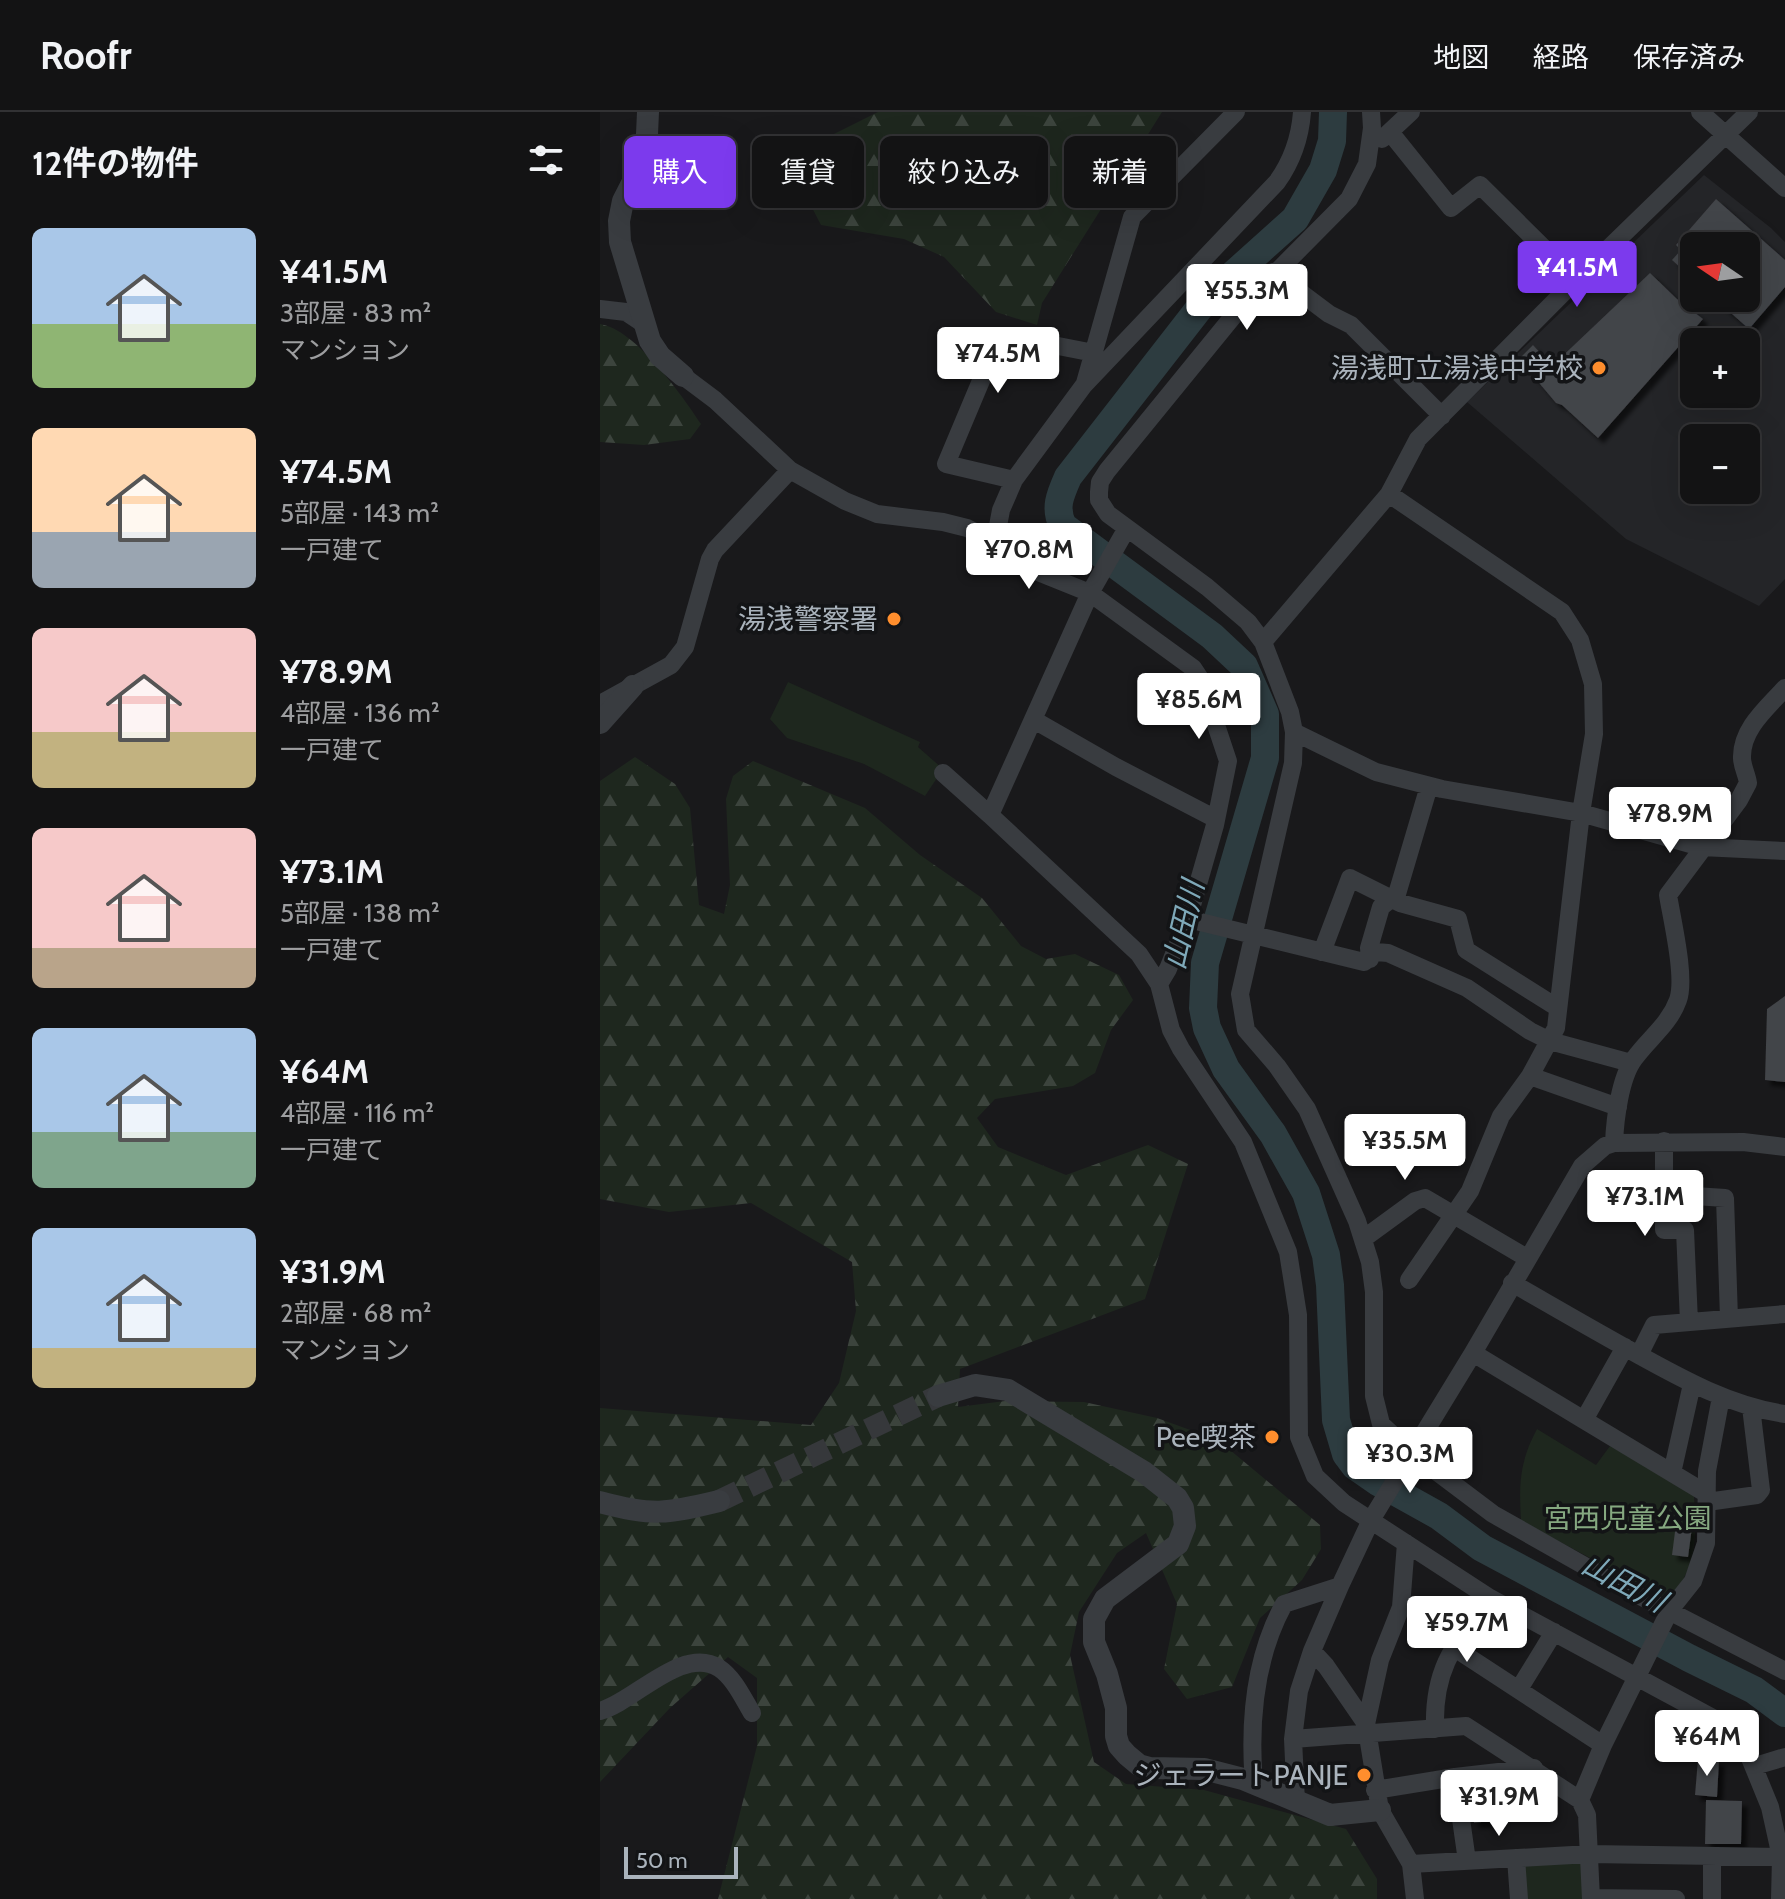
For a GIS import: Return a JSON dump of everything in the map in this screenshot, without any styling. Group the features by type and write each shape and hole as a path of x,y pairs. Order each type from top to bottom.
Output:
{"street":[{"path":"648,112 646,156 623,201 619,221 620,242 644,324 660,356 715,400 790,470 845,501 877,514 956,525 995,542 1028,568 1093,588 1183,659 1201,680 1228,761 1192,920 1159,984"},
{"path":"1084,385 1132,217 1236,112"},
{"path":"995,542 1001,510 1014,480 1084,385 1289,166 1297,144 1302,112"},
{"path":"1371,112 1370,148 1359,183 1349,199 1273,272 1235,314 1100,482 1099,500 1124,534 1166,555 1248,622 1263,642 1280,682 1294,732 1293,763 1240,994 1246,1030 1277,1066 1307,1109 1363,1239 1374,1292 1374,1396 1381,1424 1409,1457 1493,1514 1668,1614 1785,1671"},
{"path":"1370,148 1411,112"},
{"path":"1700,112 1785,188"},
{"path":"1263,642 1389,494 1418,439 1749,112"},
{"path":"1390,132 1451,208 1480,185 1576,280"},
{"path":"1273,272 1329,314 1351,325 1442,416"},
{"path":"600,309 626,312 644,324"},
{"path":"1014,480 946,464 988,364 1043,351 1053,345 1094,353"},
{"path":"600,704 671,665 685,647 715,550 790,470"},
{"path":"1389,494 1562,612 1580,640 1593,684 1594,734 1581,813 1556,1028 1530,1076 1501,1116 1470,1191 1409,1280"},
{"path":"990,815 1093,588 1124,534"},
{"path":"600,723 633,686"},
{"path":"1614,1143 1618,1107 1631,1063 1662,1030 1679,999 1681,979 1668,895 1739,800 1748,783 1741,763 1743,741 1751,726 1785,688"},
{"path":"1034,720 1216,819"},
{"path":"1294,732 1376,772 1429,786 1581,813 1701,847 1785,851"},
{"path":"943,773 1139,954 1159,984 1171,1030 1243,1142 1288,1252 1298,1315 1299,1437 1315,1476 1344,1503 1374,1513 1406,1543 1490,1598 1639,1672 1722,1723 1743,1741 1770,1807 1781,1857 1780,1899"},
{"path":"1370,959 1369,948 1381,907 1397,894 1429,786"},
{"path":"1322,952 1350,878 1393,899 1458,919 1466,950 1558,1008"},
{"path":"1192,920 1364,962 1376,952 1383,951 1450,978 1550,1041 1631,1063"},
{"path":"1450,978 1466,950"},
{"path":"1530,1076 1618,1107"},
{"path":"1664,1141 1664,1230 1685,1230 1689,1322"},
{"path":"1296,1802 1293,1739 1299,1691 1312,1651 1340,1586 1374,1513 1473,1353 1582,1166 1605,1146 1614,1143 1743,1142 1785,1147"},
{"path":"1664,1194 1725,1198 1729,1318"},
{"path":"1363,1239 1420,1198 1430,1200 1527,1258"},
{"path":"1512,1283 1692,1384 1751,1407 1785,1414"},
{"path":"1584,1420 1654,1325 1785,1314"},
{"path":"1473,1353 1672,1473 1707,1498 1757,1495 1761,1490 1751,1407"},
{"path":"1672,1473 1692,1384"},
{"path":"938,1396 975,1385 1008,1390 1144,1472 1177,1498 1186,1517 1183,1536 1178,1544 1105,1599 1094,1619 1094,1642 1116,1708 1119,1746 1139,1765 1204,1769 1254,1784 1330,1815 1455,1777 1534,1768"},
{"path":"1580,1800 1603,1745 1668,1614 1693,1581 1706,1543 1707,1471 1721,1397"},
{"path":"600,1502 640,1513 673,1512 719,1501"},
{"path":"1406,1543 1401,1607 1380,1660 1366,1730 1378,1800 1411,1864 1415,1899"},
{"path":"1254,1784 1251,1747 1253,1717 1258,1680 1276,1618 1284,1604 1340,1586"},
{"path":"1435,1729 1438,1686 1447,1657 1490,1598"},
{"path":"1519,1689 1554,1632"},
{"path":"1453,1647 1603,1745"},
{"path":"1312,1651 1326,1666 1366,1730"},
{"path":"600,1711 616,1707 662,1674 698,1662 717,1667 732,1680 752,1713"},
{"path":"1293,1739 1366,1730 1466,1726 1580,1800 1587,1815 1591,1898 1676,1899"},
{"path":"1755,1766 1780,1759"},
{"path":"1455,1777 1467,1861"},
{"path":"1411,1864 1590,1854 1781,1857"},
{"path":"1712,1856 1712,1899"},
{"path":"1516,1858 1519,1899"}],"shaded area":[{"name":"湯浅町立湯浅中学校","path":"1704,175 1785,242 1785,579 1759,606 1626,539 1467,402"}],"green space":[{"path":"878,112 1162,112 1147,136 1064,136 1064,208 1102,208 1042,303 1037,325 996,312 944,257 904,239 821,225 812,208 864,208 864,136 830,136"},
{"path":"600,324 628,338 670,381 701,424 690,439 644,445 600,442"},
{"path":"788,682 920,742 918,747 943,769 925,796 864,764 787,738 770,719"},
{"path":"635,757 675,784 690,808 699,905 724,914 730,885 726,799 733,776 753,761 865,808 920,855 982,898 1021,946 1046,959 1075,954 1119,975 1133,1000 1111,1030 1095,1073 1073,1086 995,1099 977,1118 998,1147 1066,1175 1148,1145 1188,1164 1145,1299 960,1369 958,1407 1005,1401 1084,1402 1157,1418 1218,1440 1320,1525 1321,1549 1302,1580 1260,1618 1232,1687 1187,1699 1164,1669 1177,1604 1146,1533 1117,1553 1079,1612 1070,1655 1094,1762 1126,1784 1204,1790 1346,1829 1377,1879 1377,1899 718,1899 757,1746 757,1678 728,1657 670,1708 600,1782 600,1408 811,1425 839,1383 856,1311 852,1262 751,1203 669,1212 600,1199 600,781"},
{"name":"宮西児童公園","path":"1537,1429 1596,1465 1610,1446 1694,1492 1692,1557 1674,1596 1665,1598 1521,1521 1522,1474"},
{"path":"1582,1861 1583,1899 1525,1899 1523,1865"}],"building":[{"path":"1716,199 1753,232 1687,232"},
{"path":"1760,238 1785,260 1785,287 1748,328 1730,312 1760,312"},
{"path":"1680,251 1680,267 1672,260"},
{"path":"1650,273 1680,301 1680,312 1694,312 1703,319 1695,328 1680,328 1680,345 1598,438 1556,403 1519,359 1533,345 1552,366"},
{"path":"1785,996 1785,1082 1765,1080 1767,1009"},
{"path":"1676,1524 1692,1527 1688,1557 1672,1555"},
{"path":"1698,1759 1719,1760 1717,1797 1695,1795"},
{"path":"1484,1786 1489,1821 1474,1823 1469,1788"},
{"path":"1706,1800 1742,1801 1741,1844 1705,1844"}],"waterway":[{"name":"山田川","path":"1333,112 1332,141 1323,170 1295,219 1208,297 1068,477 1059,502 1060,519 1063,526 1212,636 1244,666 1265,714 1265,758 1205,963 1203,1008 1207,1028 1226,1069 1273,1134 1306,1193 1326,1255 1336,1420 1346,1454 1355,1466 1378,1482 1439,1516 1482,1548 1754,1690 1785,1713"}],"tunnel":[{"path":"719,1501 938,1396"}],"place":[{"name":"湯浅町立湯浅中学校","path":"1599,368"},
{"name":"湯浅警察署","path":"894,619"},
{"name":"Pee喫茶","path":"1272,1437"},
{"name":"ジェラートPANJE","path":"1364,1775"}]}
